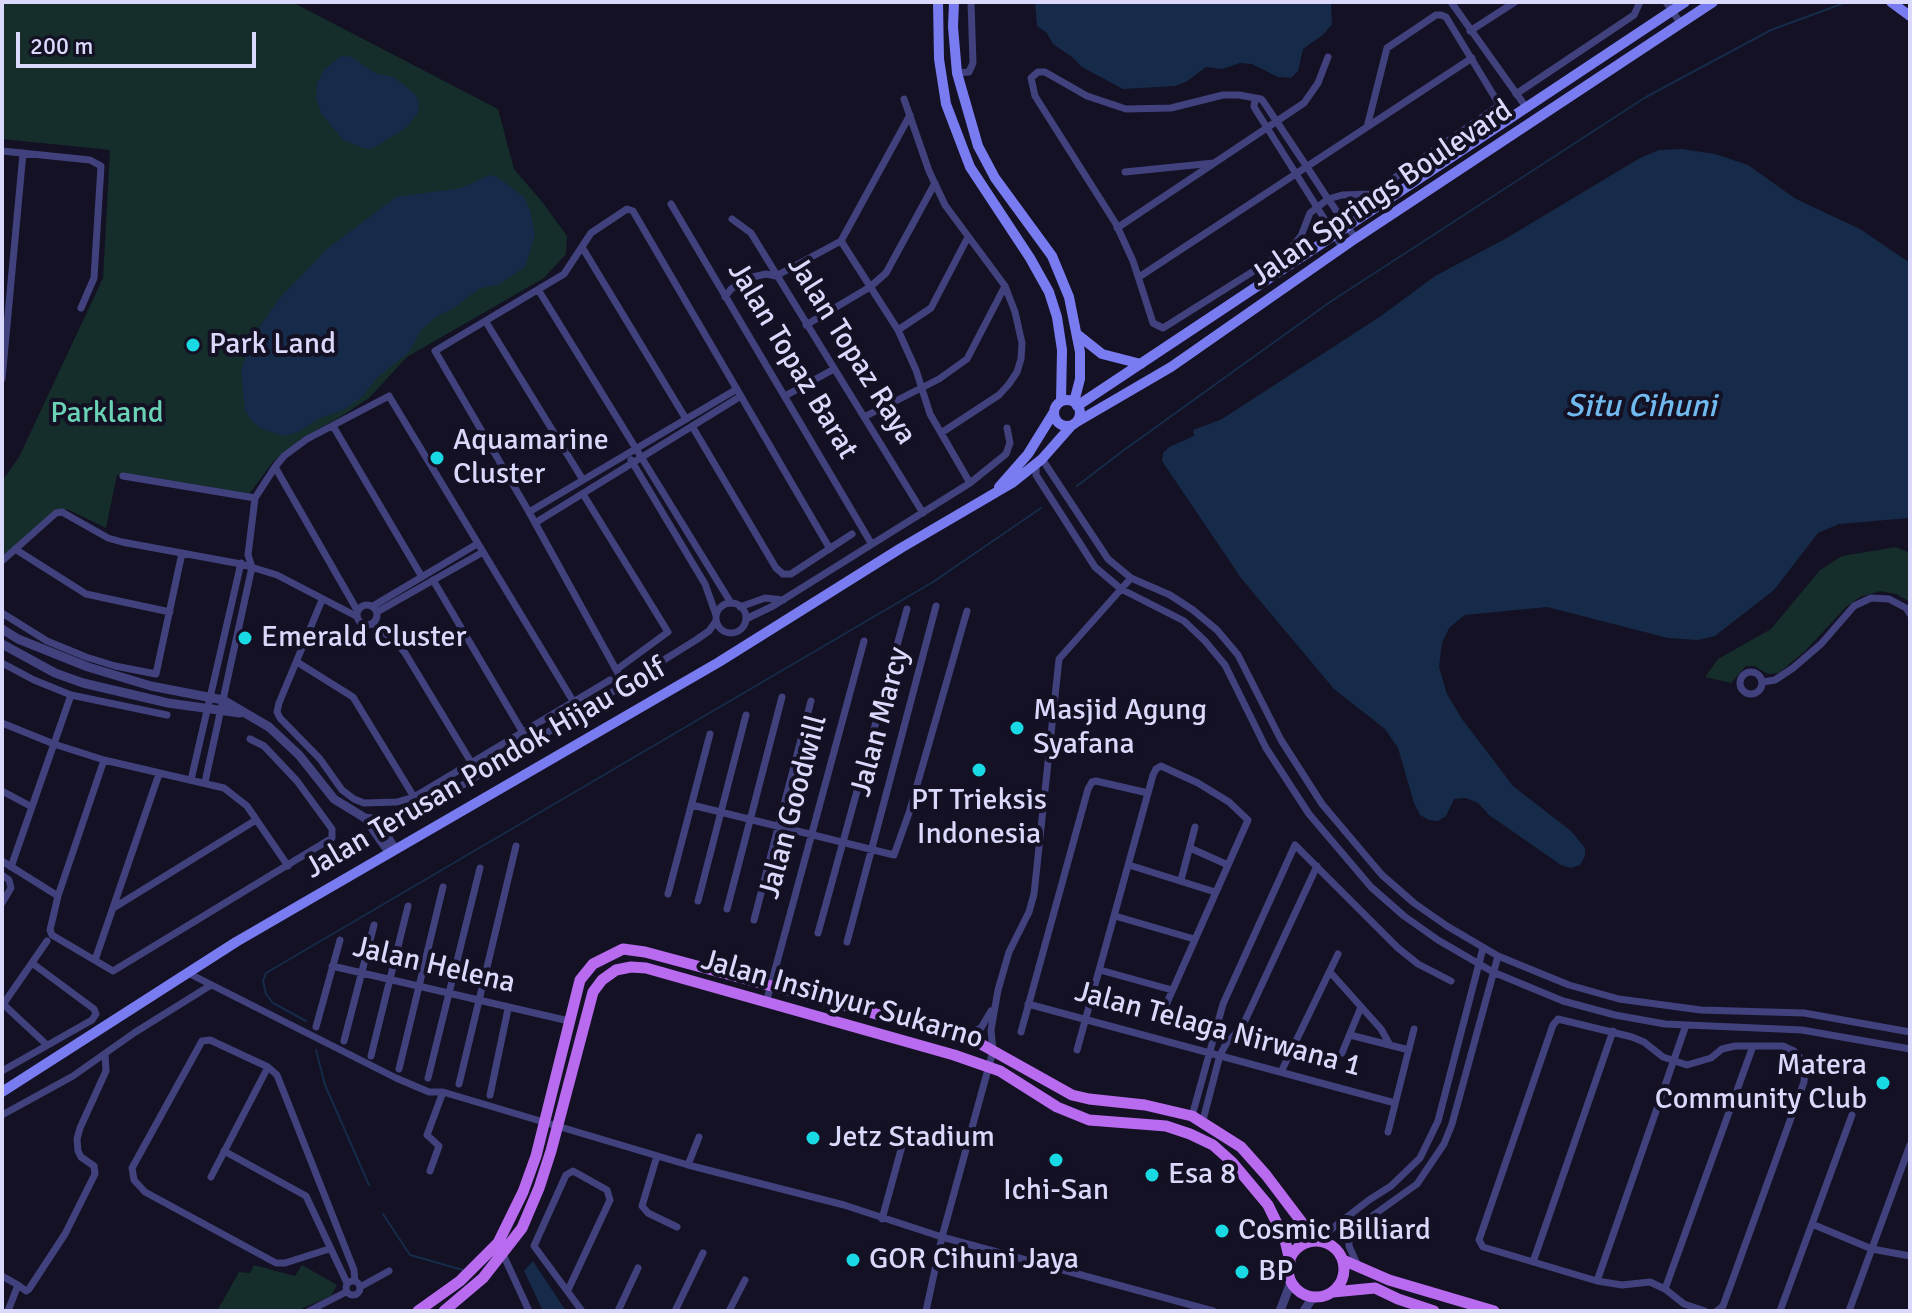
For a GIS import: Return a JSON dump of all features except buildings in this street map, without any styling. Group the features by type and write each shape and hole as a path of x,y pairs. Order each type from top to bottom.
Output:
{"main road":[{"path":"938,2 939,59 946,104 970,167 1049,292 1062,350 1061,397 1054,412 1059,424 1074,424 1079,416 1076,400 1080,352 1065,285 1052,256 995,178 978,146 957,73 954,2"},
{"name":"Jalan Springs Boulevard","path":"1076,400 1092,395 1141,364 1526,107 1669,6 1685,2"},
{"name":"Jalan Springs Boulevard","path":"1074,424 1171,367 1342,247 1713,2"},
{"path":"1893,3 1910,16"},
{"path":"1078,335 1102,354 1141,364"},
{"path":"1092,395 1098,410"},
{"path":"1061,397 1076,400"},
{"name":"Jalan Terusan Pondok Hijau Golf","path":"995,491 1037,442 1054,412"},
{"name":"Jalan Terusan Pondok Hijau Golf","path":"2,1092 236,942 719,662 1012,483 1039,462 1074,424"},
{"path":"1037,442 1039,462"},
{"name":"Jalan Insinyur Sukarno","path":"418,1311 460,1281 498,1243 523,1192 536,1156 580,980 593,964 623,949 655,954 962,1037 979,1043 1072,1095 1145,1105 1198,1118 1234,1141 1254,1160 1316,1241"},
{"name":"Jalan Insinyur Sukarno","path":"503,1255 522,1228 539,1188 593,992 602,980 616,970 637,967 988,1066 1072,1114 1089,1120 1166,1126 1213,1145 1232,1162 1268,1205 1285,1240 1290,1261"},
{"path":"862,1028 866,1011"},
{"path":"1426,1310 1375,1288 1313,1297 1300,1292 1291,1282 1290,1261 1297,1249 1316,1241 1335,1249 1343,1260 1389,1280 1494,1311"},
{"path":"444,1311 483,1278 503,1255"},
{"path":"1333,1292 1344,1274 1343,1260"}],"street":[{"path":"957,73 969,72 973,63 971,2"},
{"path":"1451,2 1526,107"},
{"path":"1470,31 1515,2"},
{"path":"1516,94 1634,15 1640,2"},
{"path":"1685,2 1694,15"},
{"path":"1669,6 1681,24"},
{"path":"1367,127 1387,48 1436,15 1446,17 1508,119"},
{"path":"1117,228 1304,103 1328,57"},
{"path":"1139,277 1472,58"},
{"path":"1356,238 1346,226 1328,199 1307,167 1263,101 1223,95 1171,108 1126,109 1087,96 1045,72 1034,74 1031,85 1035,96 1117,228 1139,277 1153,323 1163,328 1292,247 1301,236 1305,220 1328,199 1371,194 1500,105"},
{"path":"904,99 945,205 1005,286 1022,343 1017,372 999,395 941,433"},
{"path":"1255,99 1253,105 1267,129 1342,247"},
{"path":"725,297 748,278 766,274 776,276 841,241 910,115"},
{"path":"2,151 90,160 101,166 94,278 81,308"},
{"path":"2,379 23,153"},
{"path":"1125,172 1216,162"},
{"path":"806,325 870,287 892,265 935,183"},
{"name":"Jalan Topaz Barat","path":"671,204 871,543"},
{"path":"624,684 435,351 564,274 591,233 627,209 632,209 830,549"},
{"name":"Jalan Topaz Raya","path":"732,219 751,233 923,513"},
{"path":"898,330 931,308 968,237"},
{"path":"841,241 898,330 916,370 930,414 970,483"},
{"path":"582,247 686,419"},
{"path":"864,417 950,373 967,359 1005,286"},
{"path":"539,291 731,603 740,607 746,619"},
{"path":"486,322 583,480"},
{"path":"785,396 834,369"},
{"path":"529,512 686,419 739,392"},
{"path":"535,523 692,426 739,392"},
{"path":"205,782 252,567 248,555 255,498 284,456 307,439 385,395 392,398 573,701"},
{"path":"333,426 422,577"},
{"path":"692,426 781,573 791,574 852,534"},
{"path":"627,454 705,584 718,622 735,632 746,619 783,600 970,483 1006,454 1010,443 1007,428"},
{"path":"1039,462 1108,559 1131,578 1170,595 1217,630 1253,681 1296,765 1337,822 1382,875 1414,903 1498,956 1569,985 1619,999 1701,1010 1804,1013 1910,1032"},
{"path":"1039,462 1036,475 1095,567 1121,589 1184,621 1218,657 1239,689 1266,748 1282,774 1324,832 1371,887 1404,916 1478,965 1563,1001 1615,1015 1686,1025 1802,1030 1910,1049"},
{"path":"275,467 364,625 373,624 405,653 471,762"},
{"path":"123,476 255,498"},
{"path":"583,494 668,634 616,670"},
{"path":"2,561 56,513 62,512 108,538 252,567 357,613"},
{"path":"375,609 477,544"},
{"path":"15,549 86,594 170,612"},
{"path":"357,613 363,605 375,609 483,552"},
{"path":"2,613 47,641 86,657 154,675 158,671 182,553"},
{"path":"191,780 241,564 248,555"},
{"path":"926,1311 942,1237 993,1051 994,1005 1009,952 1029,912 1034,894 1059,659 1131,578"},
{"path":"433,580 522,731"},
{"path":"740,607 765,598 783,600"},
{"path":"1763,682 1775,680 1793,668 1821,644 1854,606 1871,598 1889,599 1906,608 1910,614"},
{"path":"322,600 277,712 320,759 342,790 354,799 380,804 414,797 610,680"},
{"path":"365,818 400,819 491,769 709,631 718,622 722,606 731,603"},
{"name":"Jalan Marcy","path":"847,942 936,606"},
{"path":"373,624 377,619 375,609"},
{"path":"818,933 907,609"},
{"path":"692,805 872,851 890,855 896,853 967,611"},
{"path":"2,629 18,639 88,667 151,686 223,700 269,727 299,755 334,799 365,818 392,850"},
{"name":"Jalan Goodwill","path":"766,1003 864,641"},
{"path":"2,644 55,673 83,683 168,703 243,714"},
{"path":"1218,657 1232,648"},
{"path":"297,662 353,697 414,797"},
{"path":"2,663 71,695 167,715"},
{"path":"11,867 71,695"},
{"path":"727,909 782,697"},
{"path":"754,920 811,701"},
{"path":"698,901 746,715"},
{"path":"2,723 104,760 224,788 239,799 288,866"},
{"path":"668,894 710,734"},
{"path":"104,760 58,896 50,930 52,935 113,971 330,841 332,829 280,761 264,746 250,739"},
{"path":"1282,774 1296,765"},
{"path":"1077,1050 1153,775 1158,767 1167,768 1229,802 1248,820 1166,1005"},
{"path":"95,960 159,774"},
{"path":"1021,1032 1088,789 1096,781 1148,793"},
{"path":"2,791 32,807"},
{"path":"114,907 256,820"},
{"path":"377,820 392,850"},
{"path":"1324,832 1337,822"},
{"path":"1181,880 1195,827"},
{"path":"1198,1118 1203,1074 1223,1004 1295,845 1398,948 1418,964 1451,981"},
{"path":"459,1084 516,846"},
{"path":"1190,848 1228,865"},
{"path":"2,861 58,896"},
{"path":"1129,865 1215,892"},
{"path":"1198,1118 1220,1055 1243,1025 1317,866"},
{"path":"428,1078 480,868"},
{"path":"2,875 9,880 11,888 2,903"},
{"path":"399,1069 443,887"},
{"path":"371,1056 408,906"},
{"path":"1115,916 1194,939"},
{"path":"344,1041 374,925"},
{"path":"316,1027 340,940"},
{"path":"47,941 3,1004 47,1045"},
{"path":"1316,1241 1407,1173 1420,1158 1443,1102 1483,948"},
{"path":"1281,1072 1338,954"},
{"path":"1359,1267 1349,1246 1349,1238 1361,1224 1417,1184 1444,1144 1498,956"},
{"path":"2,1071 92,1020 96,1014 94,1009 32,963"},
{"name":"Jalan Helena","path":"332,966 569,1021"},
{"path":"1100,970 1172,990"},
{"path":"1330,972 1381,1029 1390,1045"},
{"path":"188,973 429,1092 443,1092 688,1165 844,1205 942,1237 1213,1311"},
{"path":"2,1115 73,1076 211,985"},
{"path":"1563,1001 1569,985"},
{"name":"Jalan Telaga Nirwana 1","path":"1028,1004 1395,1103"},
{"path":"962,1037 981,1028 994,1005"},
{"path":"1342,1053 1361,1007"},
{"path":"490,1095 508,1009"},
{"path":"1700,1026 1701,1010"},
{"path":"123,1015 134,1033"},
{"path":"1705,1311 1684,1304 1650,1282 1622,1285 1597,1281 1483,1247 1479,1240 1553,1025 1558,1019 1613,1031 1644,1042 1654,1052 1687,1065 1697,1064 1722,1049 1735,1046 1783,1046 1801,1059 1805,1070 1804,1082 1723,1306 1717,1311"},
{"path":"1597,1281 1686,1025"},
{"path":"1388,1132 1414,1029"},
{"path":"1533,1262 1613,1031"},
{"path":"1350,1035 1409,1050"},
{"path":"329,1249 276,1263 145,1192 131,1175 202,1041 210,1040 268,1067 280,1080 354,1270 352,1286"},
{"path":"974,1062 979,1043"},
{"path":"1665,1289 1753,1046"},
{"path":"2,1276 26,1291 29,1289 65,1234 95,1174 94,1166 81,1157 77,1139 106,1071 105,1054"},
{"path":"211,1177 268,1067"},
{"path":"430,1171 439,1146 427,1135 443,1092"},
{"path":"1443,1102 1457,1105"},
{"path":"1780,1311 1852,1115"},
{"path":"688,1165 699,1137"},
{"path":"1849,1311 1910,1145"},
{"path":"882,1219 902,1146"},
{"path":"224,1151 306,1196 329,1249 352,1286"},
{"path":"657,1156 642,1206 648,1213 677,1227"},
{"path":"568,1290 610,1204 607,1190 576,1172 568,1173 534,1246 582,1311"},
{"path":"1812,1224 1872,1249 1910,1256"},
{"path":"498,1243 529,1311"},
{"path":"675,1311 703,1253"},
{"path":"618,1311 638,1268"},
{"path":"309,1311 352,1286 389,1271"},
{"path":"729,1311 745,1280"},
{"path":"1280,1311 1291,1282"},
{"path":"8,1311 18,1285"},
{"path":"1304,1311 1313,1297"}],"green space":[{"name":"Parkland","path":"2,2 292,2 498,109 514,169 567,236 566,254 544,278 407,357 369,398 302,438 273,462 247,497 117,475 106,528 69,510 59,509 2,560 2,481 19,457 103,278 110,150 2,139"},
{"path":"1896,547 1910,553 1910,602 1896,594 1880,591 1860,597 1779,673 1768,674 1754,666 1746,666 1731,683 1705,677 1718,659 1771,629 1820,570 1842,556"},
{"path":"254,1265 295,1276 302,1265 337,1285 331,1296 296,1311 217,1311 239,1272 250,1273"}],"water":[{"path":"1035,2 1335,2 1331,4 1332,24 1303,49 1298,71 1291,78 1278,77 1252,64 1240,63 1222,69 1206,67 1175,86 1123,89 1082,67 1053,44 1047,33 1037,26"},
{"path":"341,56 351,57 377,74 394,77 415,94 419,103 418,113 407,127 372,149 343,140 321,113 316,98 317,83 324,70"},
{"name":"Situ Cihuni","path":"1682,149 1715,154 1748,165 1796,199 1860,229 1910,263 1910,518 1839,524 1818,533 1774,590 1715,636 1698,640 1668,638 1547,607 1465,615 1449,628 1442,643 1439,667 1447,694 1513,786 1571,831 1585,848 1580,865 1571,868 1561,865 1489,815 1478,803 1466,798 1454,799 1446,816 1438,821 1420,815 1398,748 1385,729 1334,689 1241,578 1162,461 1163,453 1194,436 1193,430 1222,419 1381,316 1435,276 1505,239 1640,158 1659,150"},
{"path":"489,175 497,177 523,196 530,210 535,235 525,267 498,285 480,288 436,317 421,330 409,352 377,378 361,398 343,410 284,436 260,428 251,420 245,410 241,371 253,336 279,299 327,249 396,197 462,188"},
{"path":"533,1261 566,1311 543,1311 524,1271"}],"waterway":[{"path":"1077,486 1330,302 1646,97 1771,30 1847,2"},
{"path":"306,1021 273,1003 266,994 263,981 266,973 933,582 1041,508"},
{"path":"316,1050 325,1085 369,1185"},
{"path":"383,1214 410,1255 463,1270"}],"place":[{"name":"Park Land","path":"193,345"},
{"name":"Aquamarine Cluster","path":"437,458"},
{"name":"Emerald Cluster","path":"245,638"},
{"name":"Masjid Agung Syafana","path":"1017,728"},
{"name":"PT Trieksis Indonesia","path":"979,770"},
{"name":"Matera Community Club","path":"1883,1083"},
{"name":"Jetz Stadium","path":"813,1138"},
{"name":"Ichi-San","path":"1056,1160"},
{"name":"Esa 8","path":"1152,1175"},
{"name":"Cosmic Billiard","path":"1222,1231"},
{"name":"GOR Cihuni Jaya","path":"853,1260"},
{"name":"BP","path":"1242,1272"}]}
